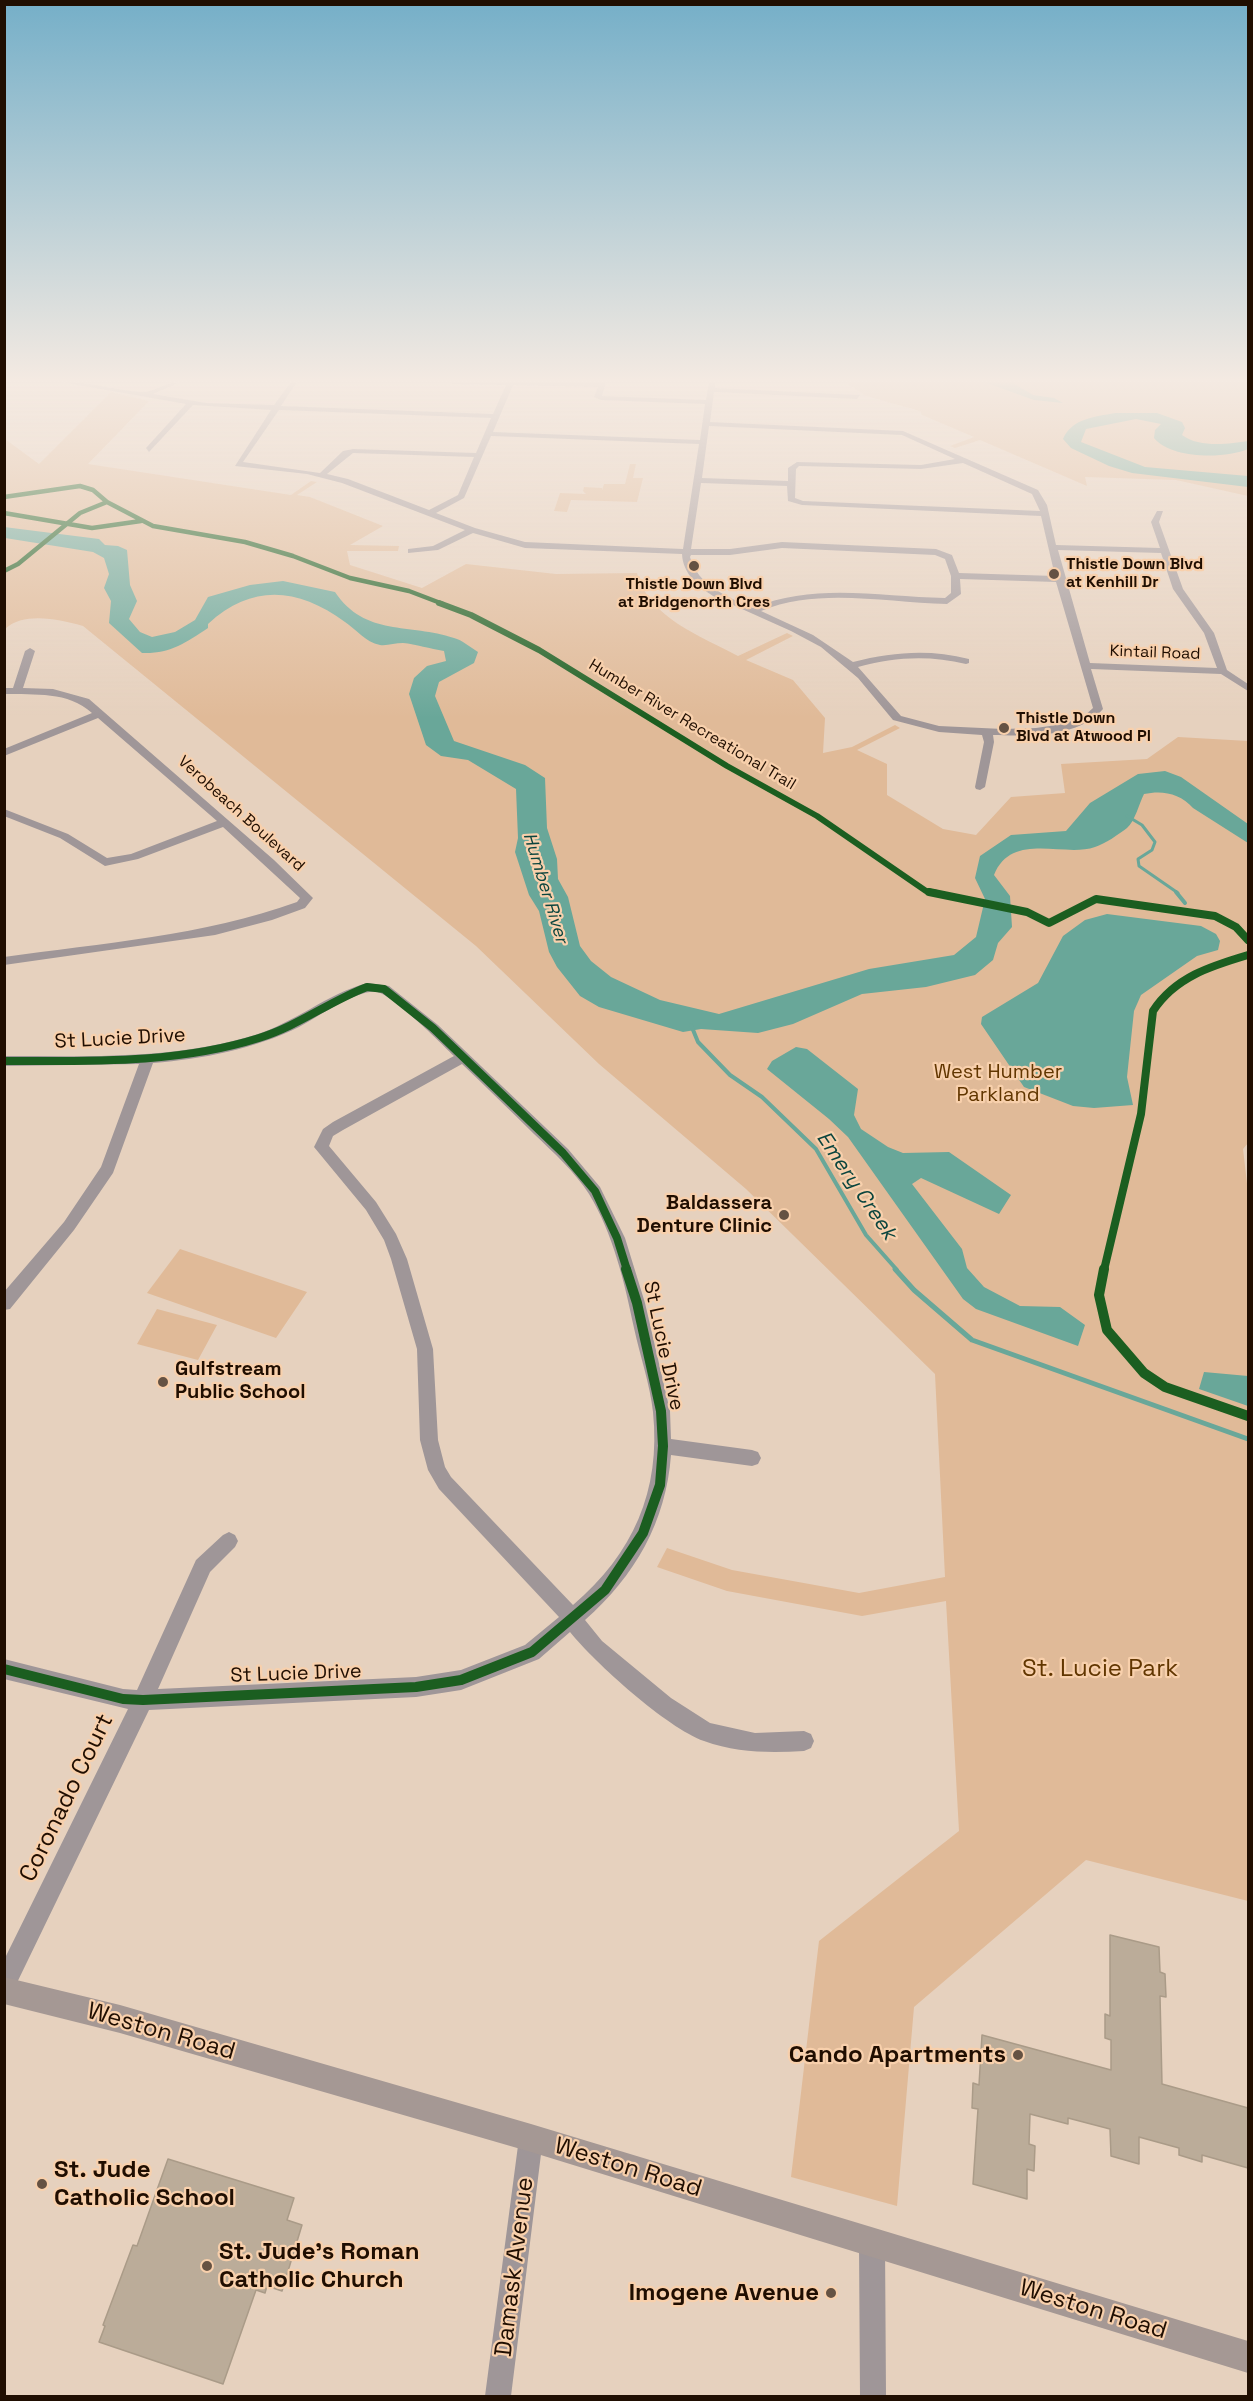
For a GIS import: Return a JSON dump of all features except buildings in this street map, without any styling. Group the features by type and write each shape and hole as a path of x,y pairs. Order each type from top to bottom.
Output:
{"main road":[{"name":"Weston Road","path":"4,1987 531,2138 1248,2357"}],"street":[{"path":"385,494 472,530 525,545 686,552 730,552 782,545 936,552 949,557 955,576 956,594 947,601 792,597 753,611"},
{"path":"432,513 462,494"},
{"path":"695,494 686,552 688,570 704,586 716,594 810,636 861,675 897,718 915,726 936,730 987,733 1054,729 1084,723 1093,718 1098,709 1060,579 1041,500 1037,494"},
{"path":"792,494 791,500 802,503 1045,514"},
{"path":"1160,513 1155,522 1180,592 1209,633 1223,670 1248,688"},
{"path":"411,551 435,548 472,530"},
{"path":"1053,547 1166,551"},
{"path":"955,576 1060,579"},
{"path":"11,691 30,651"},
{"path":"851,666 886,657 914,654 950,656 966,661"},
{"name":"Kintail Road","path":"1086,666 1223,670"},
{"name":"Verobeach Boulevard","path":"4,961 215,931 268,917 304,902 305,893 100,713 72,696 52,692 11,691"},
{"path":"4,753 100,713"},
{"path":"980,787 989,742 987,733"},
{"path":"4,812 64,836 105,862 134,857 223,823"},
{"name":"St Lucie Drive","path":"4,1060 147,1060 217,1051 261,1038 293,1025 353,993 376,987 384,989 433,1028 563,1153 595,1191 617,1238 638,1303 660,1411 663,1446 660,1485 643,1533 605,1590 532,1652 486,1672 461,1680 416,1687 142,1700 123,1699 4,1669"},
{"path":"462,1058 328,1132 321,1147 370,1206 391,1238 399,1258 425,1349 429,1440 437,1470 445,1483 572,1618 595,1648 664,1705 706,1732 754,1743 804,1741"},
{"path":"4,1304 75,1217 108,1169 147,1060"},
{"path":"663,1446 752,1458"},
{"name":"Coronado Court","path":"4,1987 142,1700 203,1566 229,1541"},
{"name":"Damask Avenue","path":"498,2397 531,2138"},
{"path":"872,2244 873,2397"}],"green space":[{"name":"West Humber Parkland","path":"5,494 298,494 383,526 350,545 399,546 398,551 347,551 350,565 422,588 466,564 556,574 637,573 643,589 664,614 693,633 738,656 787,633 793,636 746,660 793,680 825,718 823,753 852,747 895,725 900,728 857,750 887,764 887,795 943,829 976,835 1011,797 1065,793 1061,764 1147,759 1178,737 1248,741 1248,1143 1243,1149 1248,1192 1248,1901 1086,1860 914,2007 897,2206 791,2177 819,1941 959,1831 946,1601 862,1616 727,1591 657,1567 667,1548 732,1570 859,1593 945,1577 935,1374 746,1189 599,1064 476,946 83,626 43,618 22,620 5,629"},
{"path":"560,494 639,494 637,502 571,500 567,512 554,511"},
{"path":"180,1249 307,1292 276,1338 147,1293"},
{"path":"157,1309 217,1325 198,1360 137,1344"}],"water":[{"name":"Humber River","path":"4,527 99,539 105,545 118,546 127,550 130,585 137,601 129,619 140,632 152,637 175,632 195,620 208,597 250,585 283,581 335,592 360,616 374,622 454,638 478,652 474,663 439,682 435,696 454,741 525,765 545,778 547,828 557,859 558,879 568,897 580,946 591,961 611,977 660,1000 719,1014 869,969 954,955 976,937 985,899 975,878 980,856 1011,835 1066,831 1090,803 1138,774 1165,771 1181,777 1248,824 1248,843 1177,796 1157,792 1144,794 1130,825 1103,844 1082,850 1026,850 1013,854 1002,862 994,875 1010,896 1012,927 998,943 993,960 975,975 926,987 862,994 793,1024 758,1033 701,1029 683,1032 599,1007 580,996 557,967 549,952 539,911 529,895 515,852 518,838 516,789 468,760 441,756 426,745 409,694 414,678 427,666 446,661 444,651 413,644 375,643 310,602 276,595 259,596 242,602 225,611 208,624 208,628 177,647 161,652 142,653 109,623 111,601 104,588 109,574 104,558 93,552 5,538"},
{"path":"1107,914 1201,926 1216,934 1220,941 1218,950 1197,956 1141,995 1134,1011 1127,1077 1133,1105 1094,1108 1073,1106 1024,1087 981,1024 982,1017 1038,983 1063,936 1085,920"},
{"path":"796,1047 807,1049 858,1089 854,1115 861,1129 888,1147 903,1153 949,1152 1011,1195 999,1214 921,1178 912,1184 962,1249 967,1268 984,1287 1020,1306 1060,1307 1085,1325 1078,1346 976,1309 963,1299 848,1137 767,1069 772,1061"},
{"path":"1204,1372 1248,1376 1248,1406 1199,1389"}],"waterway":[{"path":"1127,816 1142,825 1155,842 1152,850 1138,859 1139,866 1178,893"},
{"path":"1176,892 1185,903"},
{"name":"Emery Creek","path":"691,1025 698,1042 730,1075 762,1097 816,1149 866,1235 897,1270"},
{"name":"Emery Creek","path":"895,1269 914,1290 972,1340 1248,1439"}],"cycle path":[{"name":"Humber River Recreational Trail","path":"4,497 24,494"},
{"name":"Humber River Recreational Trail","path":"98,494 107,502 153,526 245,542 293,556 350,578 409,591 471,615 539,650 727,766 817,816 926,891 1027,912 1049,923 1088,901 1096,899 1215,916 1236,927 1248,940"},
{"path":"4,571 18,564 80,513 107,502"},
{"path":"4,513 92,528 141,521"},
{"path":"1248,955 1208,968 1181,981 1160,1000 1153,1011 1141,1114 1099,1295 1107,1330 1144,1373 1165,1387 1248,1416"},
{"path":"4,1061 133,1059 165,1057 229,1047 273,1033 367,987 384,989 433,1028 563,1153 595,1191 617,1238 637,1303 661,1411 663,1446 660,1485 651,1516 643,1533 605,1590 532,1652 486,1672 461,1680 416,1687 143,1700 123,1699 4,1669"}],"place":[{"name":"Thistle Down Blvd at Bridgenorth Cres","path":"694,566"},
{"name":"Thistle Down Blvd at Kenhill Dr","path":"1054,574"},
{"name":"Thistle Down Blvd at Atwood Pl","path":"1004,728"},
{"name":"Baldassera Denture Clinic","path":"784,1215"},
{"name":"Gulfstream Public School","path":"163,1382"},
{"name":"Cando Apartments","path":"1018,2055"},
{"name":"St. Jude Catholic School","path":"42,2184"},
{"name":"St. Jude's Roman Catholic Church","path":"207,2266"},
{"name":"Imogene Avenue","path":"831,2293"}],"park label":[{"name":"St. Lucie Park","path":"1100,1669"}]}
